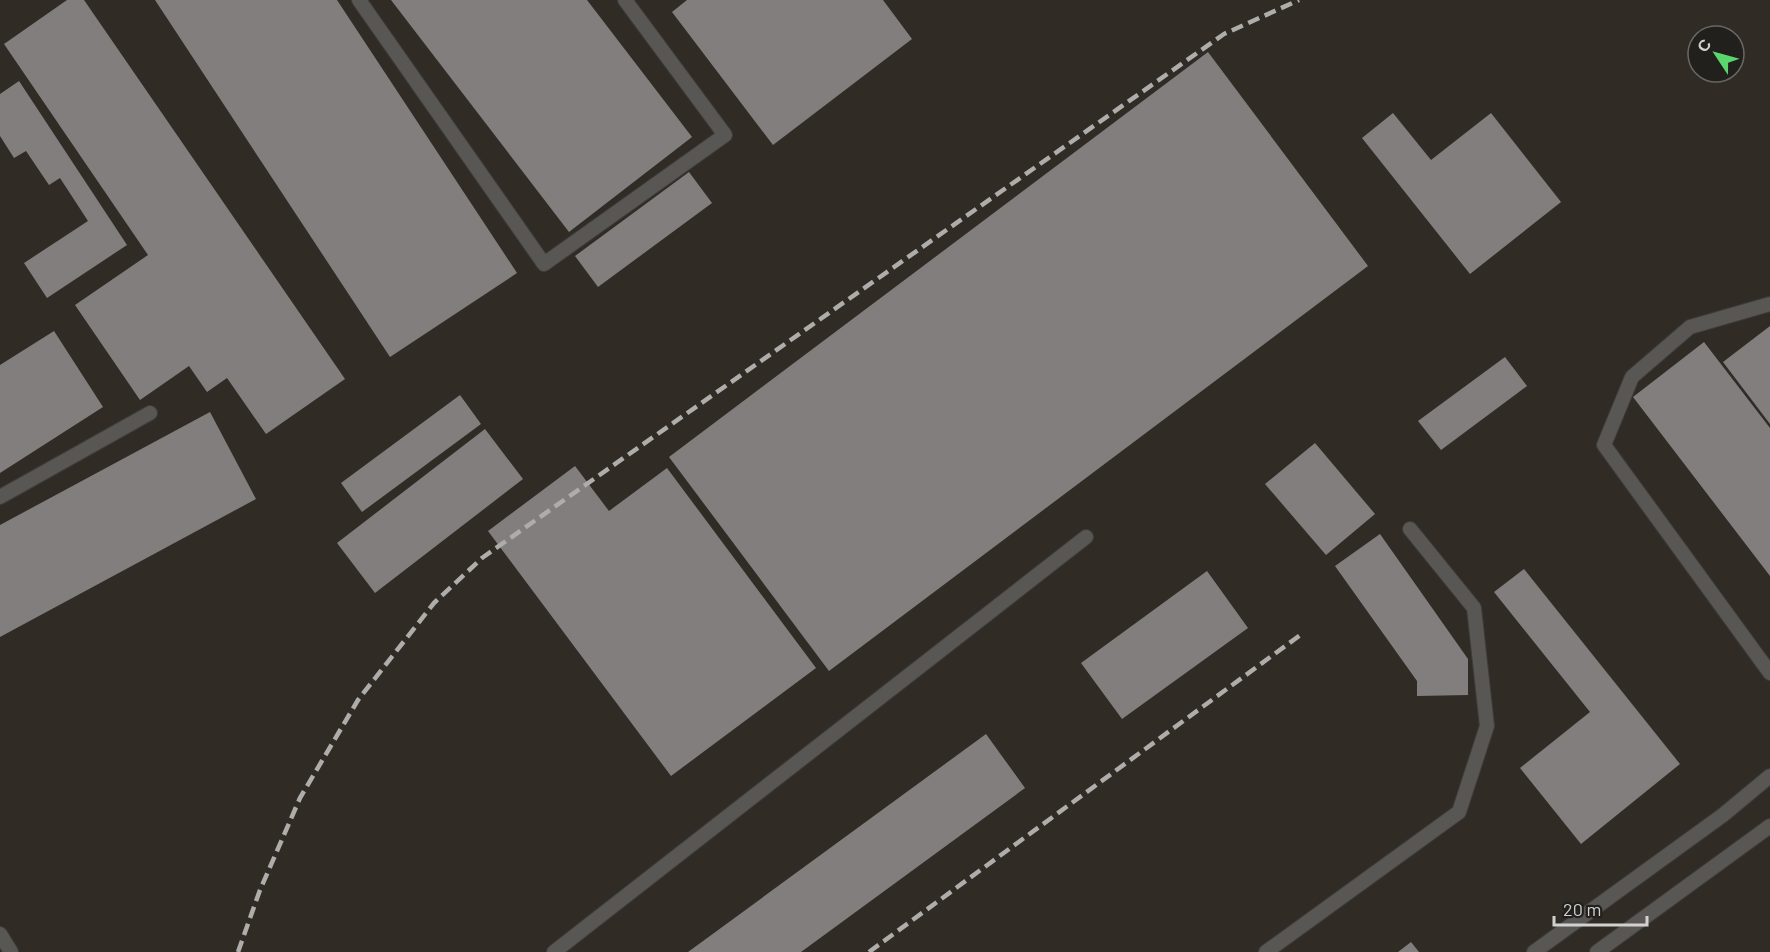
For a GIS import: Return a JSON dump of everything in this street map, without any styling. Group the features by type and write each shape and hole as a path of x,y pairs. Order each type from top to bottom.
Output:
{"lane":[{"path":"359,0 544,264 725,135 625,0"},
{"path":"1770,304 1690,327 1640,369 1632,377 1604,445 1770,673"},
{"path":"0,497 150,413"},
{"path":"1266,952 1458,812 1487,726 1474,608 1410,530"},
{"path":"554,952 1086,537"},
{"path":"1534,952 1723,815 1770,776"},
{"path":"1597,952 1770,826"},
{"path":"0,934 11,952"}],"shaded area":[{"path":"0,0 1770,0 1770,952 0,952"}],"building":[{"path":"67,0 84,0 345,379 266,434 227,378 207,392 189,366 140,400 75,305 148,255 4,44"},
{"path":"155,0 337,0 517,273 390,357"},
{"path":"391,0 587,0 692,137 569,232"},
{"path":"687,0 883,0 912,39 773,145 672,12"},
{"path":"1208,52 1368,266 829,671 669,457"},
{"path":"19,81 127,245 47,298 24,263 88,221 60,178 49,185 26,151 14,158 0,136 0,94"},
{"path":"1393,113 1431,160 1491,113 1561,202 1470,274 1362,138"},
{"path":"689,172 712,203 598,287 575,256"},
{"path":"1770,326 1770,424 1723,362"},
{"path":"54,331 103,407 0,473 0,365"},
{"path":"1704,342 1770,428 1770,576 1633,397"},
{"path":"1505,357 1527,386 1441,450 1418,421"},
{"path":"460,395 481,424 362,512 341,483"},
{"path":"210,412 256,499 0,637 0,525"},
{"path":"485,429 523,479 375,593 337,543"},
{"path":"1315,443 1375,514 1326,555 1265,484"},
{"path":"575,466 609,511 667,468 816,668 671,776 488,531"},
{"path":"1380,534 1468,659 1468,695 1417,696 1417,681 1335,566"},
{"path":"1524,569 1680,764 1581,844 1520,768 1590,712 1494,592"},
{"path":"1207,571 1248,628 1122,719 1081,663"},
{"path":"986,734 1025,788 801,952 688,952"},
{"path":"1411,942 1419,952 1398,952"}],"railway":[{"path":"238,952 260,890 300,798 358,700 434,603 482,558 1224,34 1299,0"},
{"path":"869,952 1303,633"}]}
